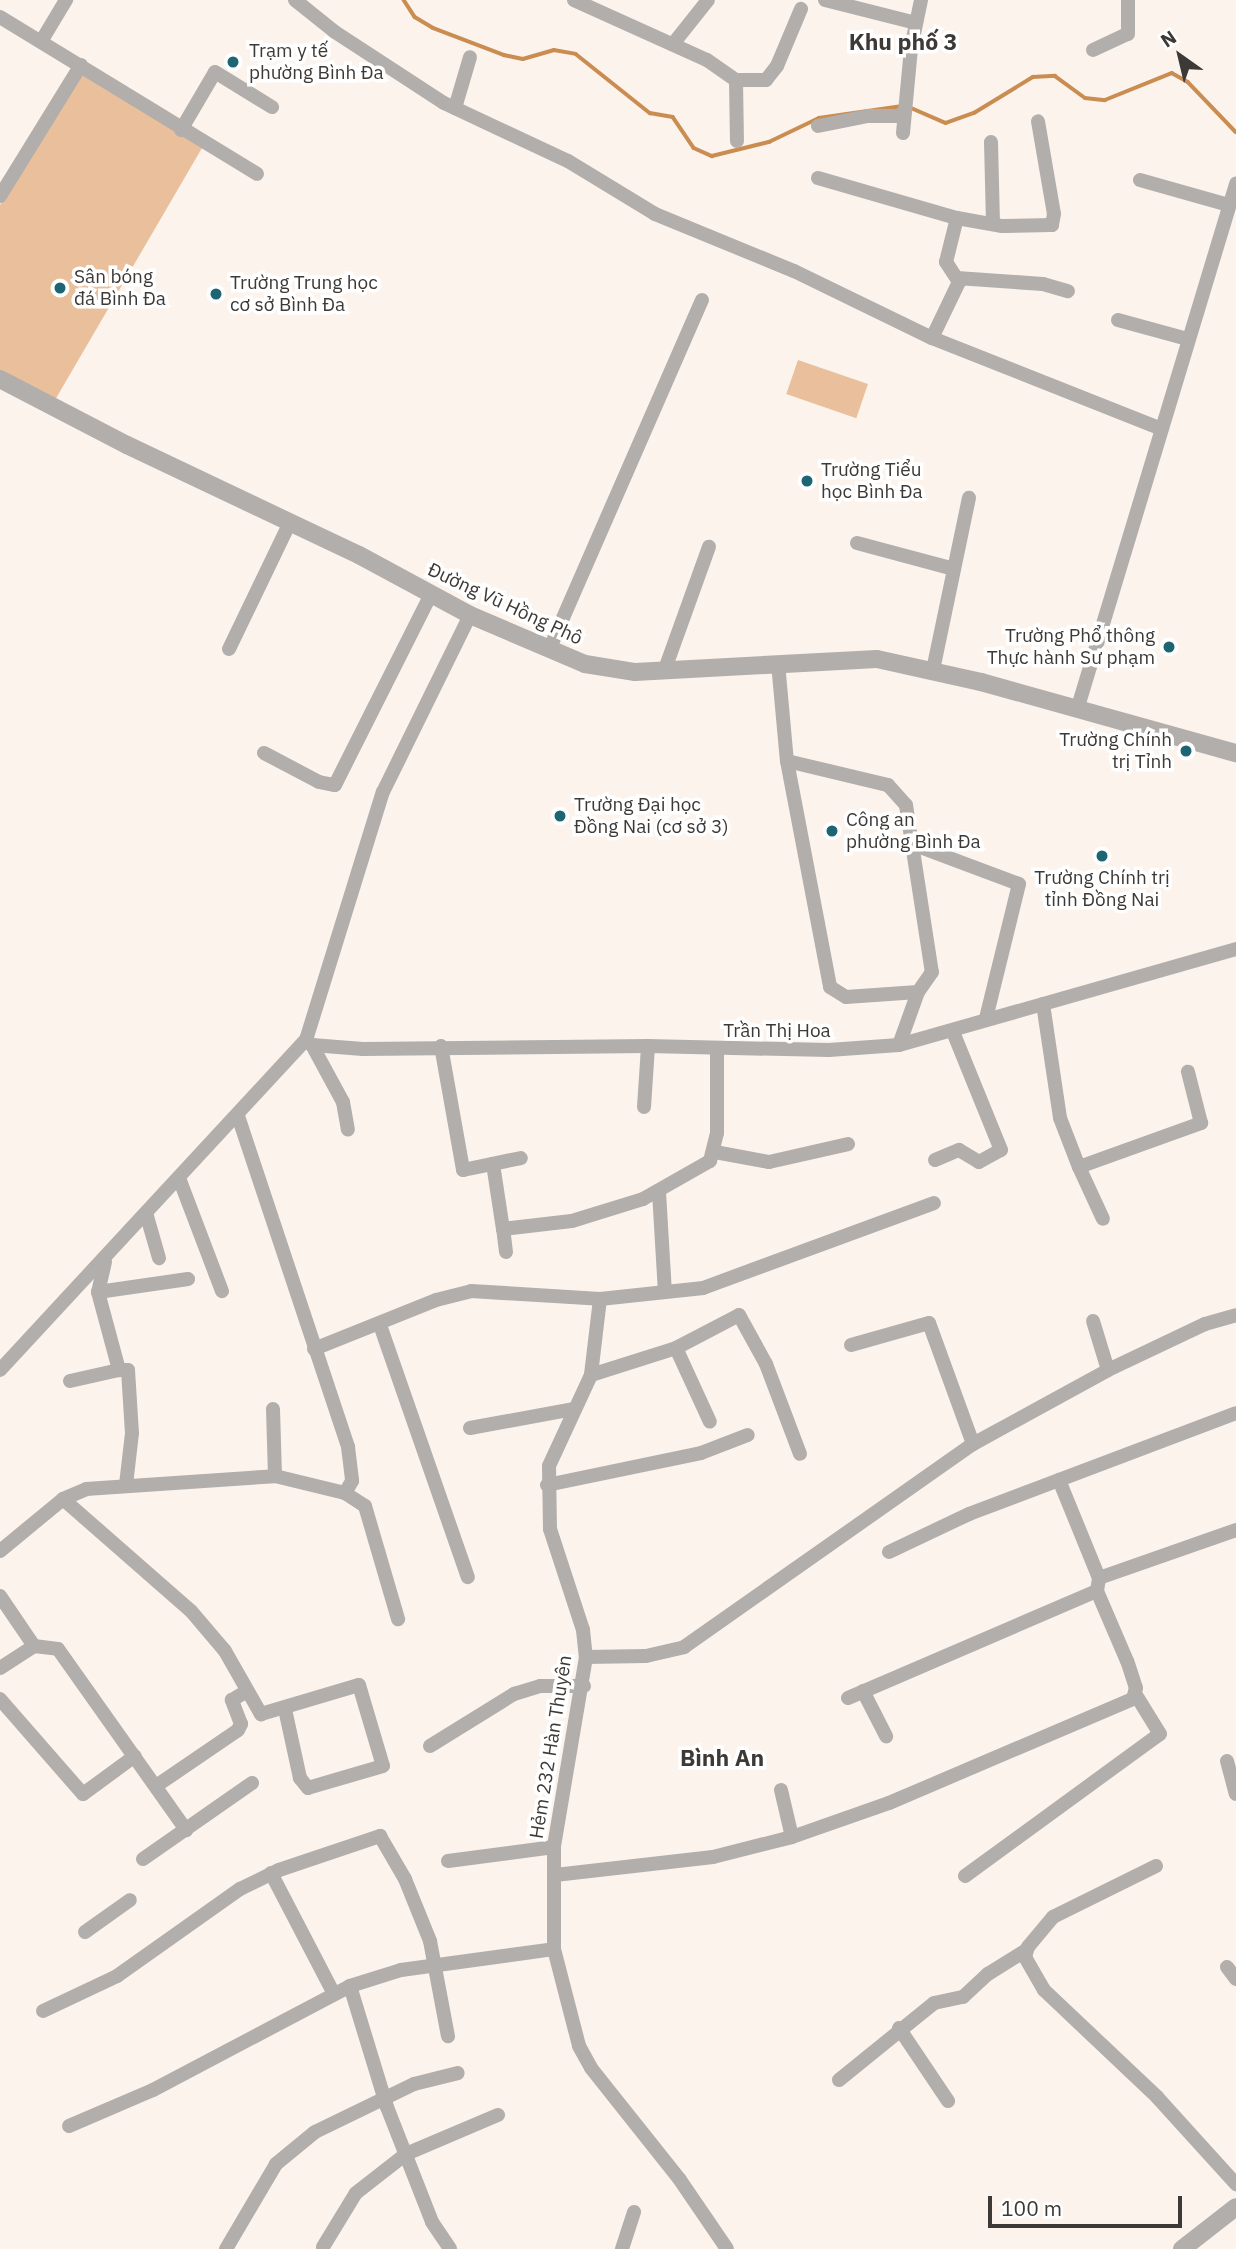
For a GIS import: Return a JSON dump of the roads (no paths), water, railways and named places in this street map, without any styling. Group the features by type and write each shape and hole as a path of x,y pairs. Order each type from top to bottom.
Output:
{"street":[{"path":"42,40 66,0"},
{"path":"295,0 335,32 455,108 568,161 656,214 794,271 932,338 1162,429"},
{"path":"574,0 606,6 736,80 766,80 777,66 801,9"},
{"path":"673,44 708,0"},
{"path":"825,0 916,23"},
{"path":"903,133 905,97 921,0"},
{"path":"1093,50 1128,34 1128,0"},
{"path":"0,17 42,40 181,130 257,174"},
{"path":"455,108 470,57"},
{"path":"0,196 81,65"},
{"path":"181,130 215,72 272,107"},
{"path":"736,80 737,141"},
{"path":"818,127 868,116 903,116"},
{"path":"818,178 957,218 1028,227 1054,223 1038,121"},
{"path":"991,142 993,224"},
{"path":"1140,180 1229,205"},
{"path":"1077,710 1236,184"},
{"path":"932,338 958,287 957,278 946,262 957,218"},
{"path":"957,278 1043,284 1068,291"},
{"path":"549,650 702,300"},
{"path":"1118,320 1187,339"},
{"name":"Đường Vũ Hồng Phô","path":"0,379 290,522 470,615 549,650 607,670 877,659 933,670 1236,753"},
{"path":"933,670 969,498"},
{"path":"229,649 290,522"},
{"path":"857,543 954,569"},
{"path":"665,669 709,547"},
{"path":"264,753 319,782 335,785 431,594"},
{"path":"0,1370 309,1043 383,792 470,615"},
{"path":"778,663 786,761 830,987 846,998 918,992"},
{"path":"786,761 888,785 899,792 906,805 932,972 918,992 899,1045"},
{"path":"912,844 1019,884 986,1018"},
{"name":"Trần Thị Hoa","path":"309,1043 363,1049 441,1046 648,1046 717,1051 899,1045 953,1032 986,1018 1236,949"},
{"path":"1043,1004 1060,1118 1103,1219"},
{"path":"935,1160 960,1150 979,1161 1001,1150 953,1032"},
{"path":"309,1043 343,1102 348,1130"},
{"path":"441,1046 463,1170 521,1158"},
{"path":"644,1107 648,1046"},
{"path":"503,1229 572,1221 659,1192 701,1168 715,1152 717,1051"},
{"path":"1079,1167 1201,1123 1188,1072"},
{"path":"238,1116 348,1447 352,1481 345,1493"},
{"path":"715,1152 769,1162 848,1144"},
{"path":"493,1164 506,1252"},
{"path":"179,1178 222,1291"},
{"path":"659,1192 665,1292"},
{"path":"314,1349 380,1325 436,1300 471,1292 600,1299 703,1289 934,1203"},
{"path":"146,1213 159,1258"},
{"path":"105,1261 98,1292 118,1370"},
{"path":"98,1292 188,1279"},
{"name":"Hẻm 232 Hàn Thuyên","path":"600,1299 592,1375 552,1457 548,1485 554,1553 583,1630 586,1657 584,1686 554,1847 554,1949 579,2046 591,2068 680,2180 727,2249"},
{"path":"586,1657 646,1656 684,1647 973,1444 1108,1370 1205,1324 1236,1315"},
{"path":"592,1375 676,1348 732,1316 741,1316 766,1364 800,1454"},
{"path":"1093,1321 1108,1370"},
{"path":"851,1345 929,1323 973,1444"},
{"path":"380,1325 468,1577"},
{"path":"676,1348 710,1422"},
{"path":"69,1381 128,1370 132,1433 126,1485"},
{"path":"273,1409 275,1476"},
{"path":"470,1428 574,1409"},
{"path":"889,1552 1059,1480 1236,1413"},
{"path":"548,1485 701,1453 748,1435"},
{"path":"0,1550 63,1499 86,1489 275,1476 345,1493 365,1506 398,1619"},
{"path":"965,1876 1160,1734 1136,1695 1127,1661 1059,1480"},
{"path":"63,1499 191,1611 225,1651 261,1714 359,1685 383,1766 308,1788 300,1778 285,1709"},
{"path":"848,1698 1098,1585 1236,1530"},
{"path":"0,1596 34,1646"},
{"path":"0,1668 34,1646 58,1649 186,1830"},
{"path":"430,1746 514,1694 540,1686 584,1686"},
{"path":"863,1690 886,1736"},
{"path":"156,1786 238,1730 240,1724 232,1700 247,1691"},
{"path":"555,1875 713,1857 792,1837 889,1802 1129,1702 1136,1695"},
{"path":"0,1699 83,1794 135,1756"},
{"path":"1227,1761 1236,1794"},
{"path":"143,1859 252,1783"},
{"path":"781,1790 792,1837"},
{"path":"43,2011 117,1976 240,1889 271,1873 380,1836 405,1879 437,1966 448,2036"},
{"path":"448,1861 554,1847"},
{"path":"839,2080 899,2028 934,2004 963,1997 988,1974 1025,1951 1054,1917 1156,1866"},
{"path":"271,1873 334,1994"},
{"path":"85,1932 130,1899"},
{"path":"69,2126 153,2090 350,1986 401,1970 554,1949"},
{"path":"1025,1951 1044,1990 1157,2097 1236,2184"},
{"path":"350,1986 384,2096 406,2154 432,2222 450,2249"},
{"path":"899,2028 948,2101"},
{"path":"226,2249 276,2164 315,2132 384,2096 458,2073"},
{"path":"323,2247 356,2193 406,2154 498,2115"},
{"path":"1182,2249 1236,2207"},
{"path":"622,2249 634,2212"}],"waterway":[{"path":"404,0 415,17 433,28 504,55 523,59 554,50 576,54 650,113 673,117 694,148 712,156 769,142 819,118 902,106"},
{"path":"909,107 946,123 974,113 1033,77 1055,76 1085,98 1105,100 1172,73 1188,82 1236,132"}],"place":[{"name":"Trạm y tế phường Bình Đa","path":"233,62"},
{"name":"Sân bóng đá Bình Đa","path":"60,288"},
{"name":"Trường Trung học cơ sở Bình Đa","path":"216,294"},
{"name":"Trường Tiểu học Bình Đa","path":"807,481"},
{"name":"Trường Phổ thông Thực hành Sư phạm","path":"1169,647"},
{"name":"Trường Chính trị Tỉnh","path":"1186,751"},
{"name":"Trường Đại học Đồng Nai (cơ sở 3)","path":"560,816"},
{"name":"Công an phường Bình Đa","path":"832,831"},
{"name":"Trường Chính trị tỉnh Đồng Nai","path":"1102,856"}],"district":[{"name":"Khu phố 3","path":"903,41"},
{"name":"Bình An","path":"722,1757"}]}
